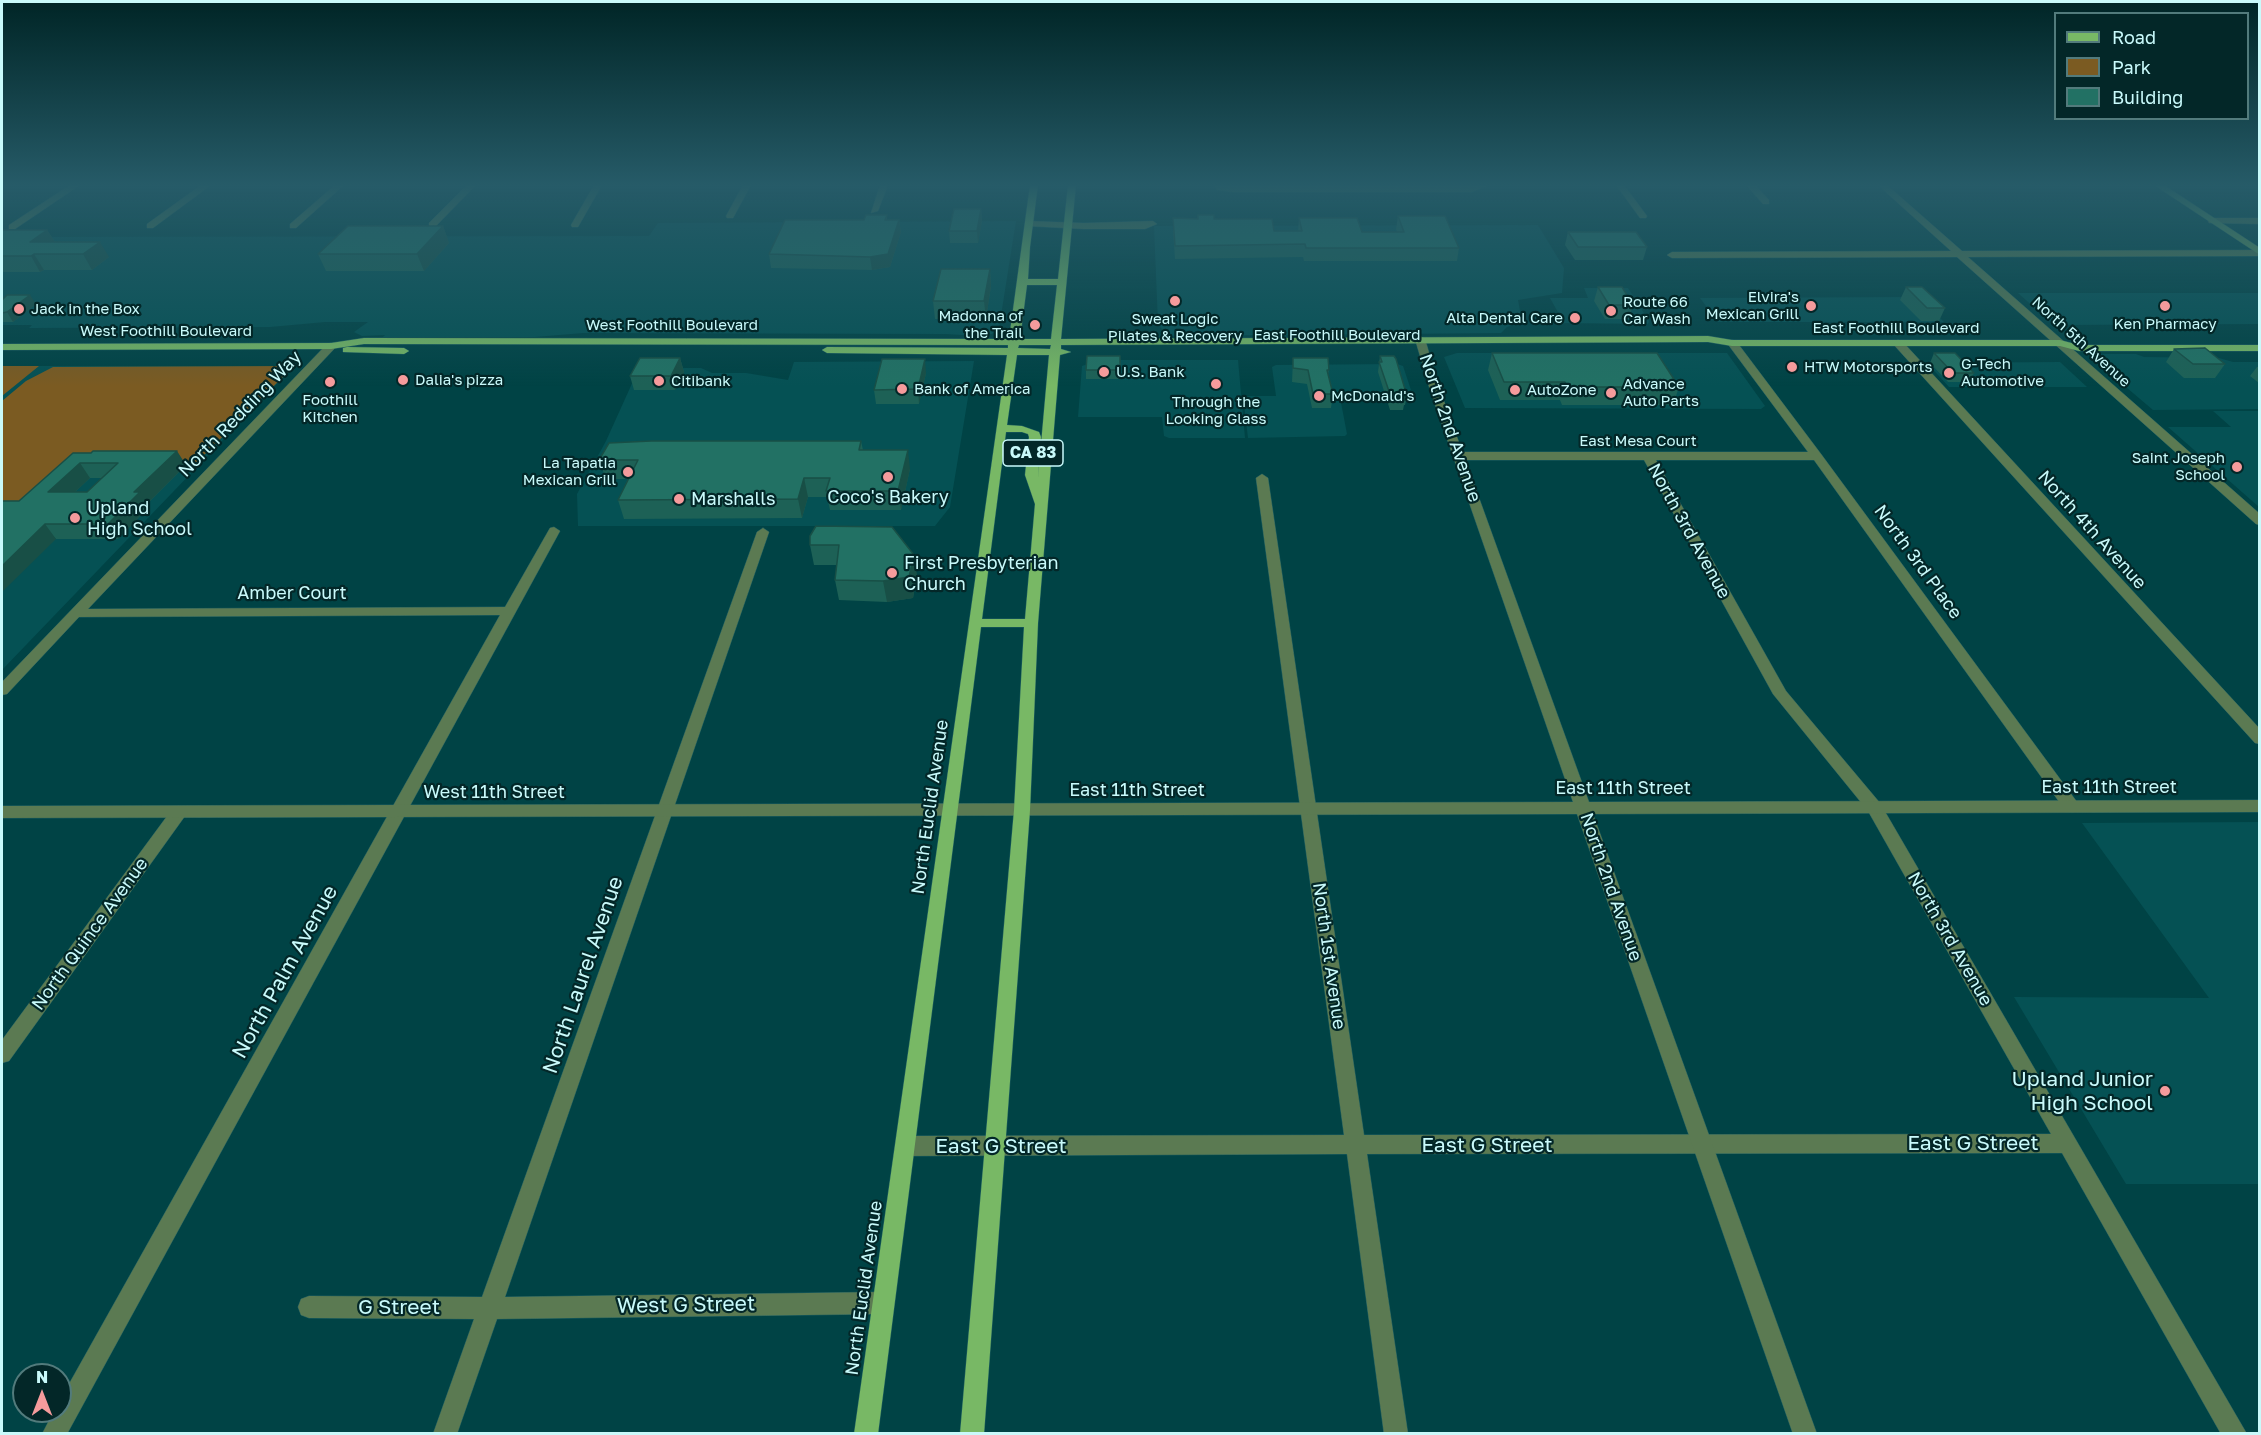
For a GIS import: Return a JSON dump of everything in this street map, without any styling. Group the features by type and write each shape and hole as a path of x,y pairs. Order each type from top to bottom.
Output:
{"main road":[{"name":"North Euclid Avenue","path":"866,1434 976,623 1000,428 1026,252"},
{"path":"972,1434 1022,810 1031,624 1055,346 1066,252"},
{"path":"1023,282 1062,282"},
{"name":"East Foothill Boulevard","path":"2060,343 2068,339 2259,338"},
{"path":"634,350 662,345 735,345 746,340"},
{"name":"West Foothill Boulevard","path":"2,347 331,346 364,341 746,340 1014,345"},
{"name":"East Foothill Boulevard","path":"1014,345 1421,344 1712,347 1732,343 2060,343 2079,348 2259,348"},
{"name":"West Foothill Boulevard","path":"331,346 354,352 1014,345"},
{"name":"CA 83","path":"1000,428 1033,432 1035,436 1031,475 1041,507"},
{"path":"976,623 1031,624"}],"street":[{"name":"North 5th Avenue","path":"1957,252 2259,521"},
{"path":"1672,255 2259,252"},
{"name":"North 3rd Place","path":"1732,343 1817,456 2071,806"},
{"name":"North 4th Avenue","path":"1898,343 2259,739"},
{"name":"North 2nd Avenue","path":"1421,344 1805,1434"},
{"name":"North Redding Way","path":"2,690 331,346"},
{"name":"East Mesa Court","path":"1459,456 1817,456"},
{"name":"North 3rd Avenue","path":"1648,456 1780,694 1874,807 2235,1434"},
{"name":"North 1st Avenue","path":"1262,478 1396,1434"},
{"name":"North Palm Avenue","path":"54,1434 554,531"},
{"name":"North Laurel Avenue","path":"445,1434 764,532"},
{"name":"Amber Court","path":"75,612 510,612"},
{"name":"East 11th Street","path":"986,810 2259,806"},
{"name":"West 11th Street","path":"2,812 986,810"},
{"name":"North Quince Avenue","path":"2,1055 178,812"},
{"name":"East G Street","path":"906,1146 2067,1143"},
{"name":"West G Street","path":"490,1308 882,1303"},
{"name":"G Street","path":"309,1307 490,1308"}],"shaded area":[{"path":"2,252 1011,252 999,328 992,334 979,336 583,333 535,337 383,337 385,335 362,336 354,332 368,322 325,322 270,327 29,328 32,325 2,325"},
{"path":"1155,252 1554,252 1564,268 1562,293 1518,300 1522,322 1507,327 1501,333 1167,336 1158,324"},
{"path":"1584,288 1628,288 1649,321 1648,324 1564,323 1550,298 1588,298"},
{"path":"2018,293 2259,293 2259,324 2054,325"},
{"path":"1700,298 1920,298 1944,322 1718,322"},
{"path":"1457,353 1727,353 1765,406 1761,409 1465,408 1444,357"},
{"path":"2087,354 2136,354 2144,357 2219,358 2233,362 2259,362 2259,409 2153,410"},
{"path":"1099,360 1238,360 1245,438 1169,438 1164,436 1162,417 1078,417 1082,366"},
{"path":"974,361 950,507 935,526 578,526 577,494 606,441 639,368 701,368 712,373 746,373 788,380 794,362"},
{"path":"2060,362 2087,387 1949,387 1927,363"},
{"path":"1397,364 1403,366 1411,390 1408,392 1339,392 1347,434 1345,436 1248,438 1243,396 1276,396 1272,367 1276,365"},
{"name":"Upland High School","path":"2,366 294,366 2,670"},
{"name":"Saint Joseph School","path":"2213,411 2259,411 2259,507 2168,427 2231,427"},
{"name":"Upland Junior High School","path":"2259,822 2259,1184 2126,1184 2014,997 2209,998 2082,823"}],"green space":[{"path":"2,366 39,366 2,396"},
{"path":"294,366 197,462 80,463 2,518 2,401 26,381 53,367"}],"building":[{"path":"2,252 86,252 83,254 2,256"},
{"path":"320,252 419,252 417,254 318,254"},
{"path":"770,252 889,252 870,257 769,254"},
{"path":"941,269 990,269 984,301 933,301"},
{"path":"1598,287 1622,287 1633,305 1609,305"},
{"path":"1906,287 1922,287 1945,308 1927,308"},
{"path":"7,295 30,295 7,312 2,313 2,300"},
{"path":"2205,348 2225,364 2193,364 2174,349"},
{"path":"1492,353 1657,353 1679,387 1567,387 1565,382 1504,382"},
{"path":"1934,353 1955,353 1974,373 1953,373"},
{"path":"1087,356 1120,356 1120,370 1086,370"},
{"path":"1380,356 1394,356 1396,359 1407,396 1403,396 1405,400 1392,400 1379,362 1382,362"},
{"path":"640,358 680,358 671,376 630,376"},
{"path":"1293,358 1328,358 1329,370 1327,370 1333,394 1313,394 1308,370 1293,368"},
{"path":"882,359 925,359 918,389 874,390"},
{"path":"861,441 859,450 908,450 898,491 826,491 830,478 804,478 798,499 618,500 638,460 599,460 609,443"},
{"path":"93,451 177,451 134,492 140,492 108,524 45,524 2,566 2,501 19,501 73,453","holes":["80,463 118,463 87,492 48,492"]},
{"path":"816,526 892,527 914,555 909,577 883,581 835,580 839,545 810,545 810,536"}],"place":[{"name":"Sweat Logic Pilates & Recovery","path":"1175,301"},
{"name":"Elvira's Mexican Grill","path":"1811,306"},
{"name":"Ken Pharmacy","path":"2165,306"},
{"name":"Jack in the Box","path":"19,309"},
{"name":"Route 66 Car Wash","path":"1611,311"},
{"name":"Alta Dental Care","path":"1575,318"},
{"name":"Madonna of the Trail","path":"1035,325"},
{"name":"HTW Motorsports","path":"1792,367"},
{"name":"U.S. Bank","path":"1104,372"},
{"name":"G-Tech Automotive","path":"1949,373"},
{"name":"Dalia's pizza","path":"403,380"},
{"name":"Citibank","path":"659,381"},
{"name":"Foothill Kitchen","path":"330,382"},
{"name":"Through the Looking Glass","path":"1216,384"},
{"name":"Bank of America","path":"902,389"},
{"name":"AutoZone","path":"1515,390"},
{"name":"Advance Auto Parts","path":"1611,393"},
{"name":"McDonald's","path":"1319,396"},
{"name":"Saint Joseph School","path":"2237,467"},
{"name":"La Tapatia Mexican Grill","path":"628,472"},
{"name":"Coco's Bakery","path":"888,477"},
{"name":"Marshalls","path":"679,499"},
{"name":"Upland High School","path":"75,518"},
{"name":"First Presbyterian Church","path":"892,573"},
{"name":"Upland Junior High School","path":"2165,1091"}]}
